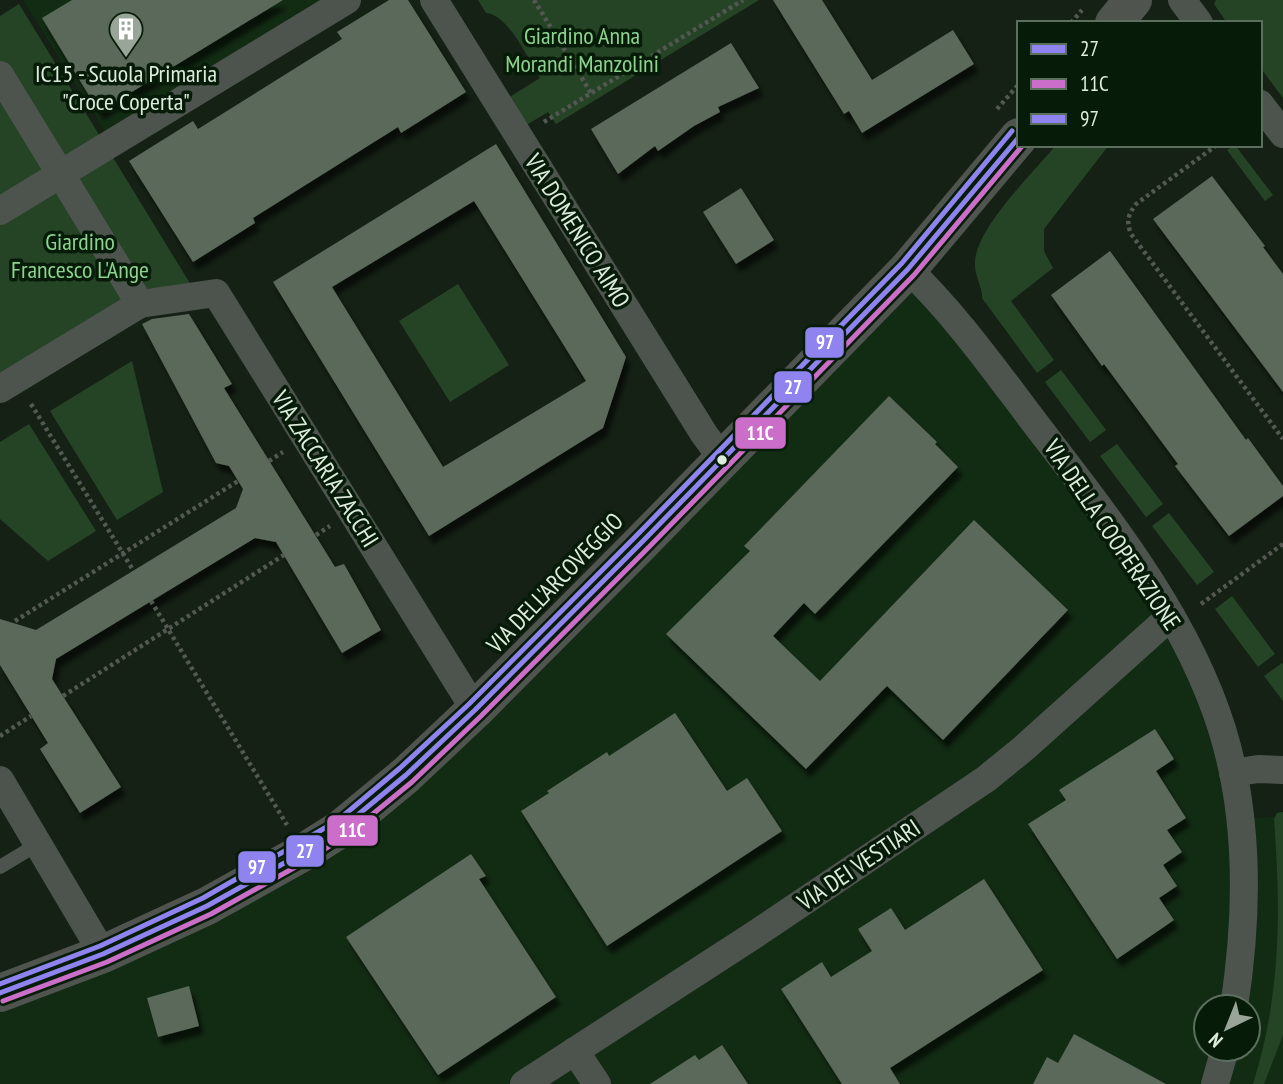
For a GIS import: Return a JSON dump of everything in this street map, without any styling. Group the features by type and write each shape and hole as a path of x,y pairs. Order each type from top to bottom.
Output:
{"street":[{"path":"0,211 347,0"},
{"name":"VIA DOMENICO AIMO","path":"434,0 704,434 723,460"},
{"path":"1116,21 1133,0"},
{"path":"1182,0 1198,21"},
{"path":"0,75 140,304 8,384"},
{"path":"1262,107 1283,134"},
{"name":"VIA DELL'ARCOVEGGIO","path":"0,993 103,954 207,906 342,828 395,784 475,710 908,269 1005,126"},
{"name":"VIA DELLA COOPERAZIONE","path":"908,269 963,328 1095,502 1171,616 1204,684 1222,728 1233,773 1242,843 1242,948 1236,993"},
{"name":"VIA ZACCARIA ZACCHI","path":"140,304 216,293 475,710"},
{"name":"VIA DEI VESTIARI","path":"524,1084 986,779 1171,616"},
{"path":"1233,773 1272,768 1283,770"},
{"path":"0,780 103,954"},
{"path":"575,1051 597,1084"},
{"path":"1214,1084 1220,1063"}],"lane":[{"path":"0,867 38,844"}],"path":[{"path":"534,0 592,93"},
{"path":"519,138 743,0"},
{"path":"1005,126 1017,90"},
{"path":"1214,147 1136,204 1129,214 1127,224 1130,234 1283,439"},
{"path":"8,384 133,570"},
{"path":"15,621 238,481"},
{"path":"1201,604 1283,544"},
{"path":"63,696 284,555"},
{"path":"151,601 288,826 278,832"},
{"path":"0,736 31,716"}],"shaded area":[{"name":"IC15 - Scuola Primaria \"Croce Coperta\"","path":"23,0 324,0 105,131"},
{"path":"908,269 1171,616 1240,818 1274,817 1283,812 1283,1084 0,1084 0,1013 308,872 387,809"}],"green space":[{"name":"Giardino Anna Morandi Manzolini","path":"478,0 759,0 556,124 548,112 525,126 508,98 540,78 510,29 502,21 486,13"},
{"path":"1216,0 1283,0 1283,98 1262,70 1262,21 1226,21 1214,4"},
{"name":"Giardino Francesco L'Ange","path":"19,4 191,285 0,402 0,16"},
{"path":"1054,147 1107,147 1044,229 1044,251 1053,268 1011,301 1054,360 1037,373 982,298 975,261 978,247 986,232 1021,185"},
{"path":"1237,147 1273,195 1265,201 1227,150"},
{"path":"458,284 509,365 450,402 399,321"},
{"path":"132,361 163,492 117,520 50,411"},
{"path":"1061,370 1106,430 1090,442 1045,382"},
{"path":"29,424 96,531 48,561 0,519 0,442"},
{"path":"1117,444 1163,504 1146,517 1100,456"},
{"path":"1169,513 1214,572 1197,585 1152,526"},
{"path":"1232,596 1275,654 1258,667 1215,609"},
{"path":"1283,664 1283,701 1264,676"},
{"path":"1283,812 1283,1035 1264,1084 1253,1084 1259,1063 1262,1063 1277,953 1278,887 1274,819 1277,813"}],"building":[{"name":"IC15 - Scuola Primaria \"Croce Coperta\"","path":"72,0 283,0 99,112 42,18"},
{"path":"389,0 408,0 466,92 401,133 398,127 253,218 255,223 193,262 129,161 193,121 198,129 342,39 337,32"},
{"path":"773,0 822,0 872,80 953,30 974,64 862,133 849,111 844,114"},
{"path":"731,43 759,88 718,107 720,112 658,151 655,146 618,174 591,129"},
{"path":"496,144 626,357 603,428 429,536 273,282","holes":["474,201 586,381 443,467 332,287"]},
{"path":"1212,176 1283,274 1283,392 1153,219"},
{"path":"741,188 774,240 736,264 703,212"},
{"path":"1110,251 1246,440 1248,438 1283,486 1283,496 1229,536 1051,295"},
{"path":"189,314 232,384 224,388 335,567 344,564 381,630 342,653 276,542 255,538 56,659 52,679 121,787 80,813 40,749 48,743 0,665 0,619 36,630 236,508 243,489 229,466 216,463 142,324 152,319"},
{"path":"889,396 937,442 935,444 958,467 815,614 804,603 773,636 820,681 974,520 1068,610 943,740 887,686 806,769 666,634 750,551 744,546"},
{"path":"675,713 727,791 747,778 782,831 607,946 521,811 607,752 609,756"},
{"path":"1155,729 1174,759 1156,771 1186,818 1167,830 1182,852 1163,865 1177,886 1159,898 1174,920 1117,959 1028,824 1066,800 1059,790"},
{"path":"471,854 486,876 479,879 556,997 438,1075 346,937"},
{"path":"984,879 1043,970 890,1068 900,1084 842,1084 781,989 822,962 831,977 872,951 858,929 891,908 905,930"},
{"path":"189,986 199,1026 158,1037 147,998"},
{"path":"1074,1034 1166,1084 1033,1084 1047,1057 1058,1063"},
{"path":"722,1045 748,1084 650,1084 695,1055 699,1060"}],"transit line":[{"name":"97","path":"0,984 100,946 203,898 337,821 400,768 469,704 637,535 902,263 1012,131"},
{"name":"27","path":"0,993 103,954 207,906 342,828 406,775 475,710 643,541 908,269 1017,139"},
{"name":"11C","path":"3,1001 107,962 211,914 347,835 412,782 649,547 914,275 1021,147"}],"place":[{"name":"IC15 - Scuola Primaria \"Croce Coperta\"","path":"126,59"}]}
